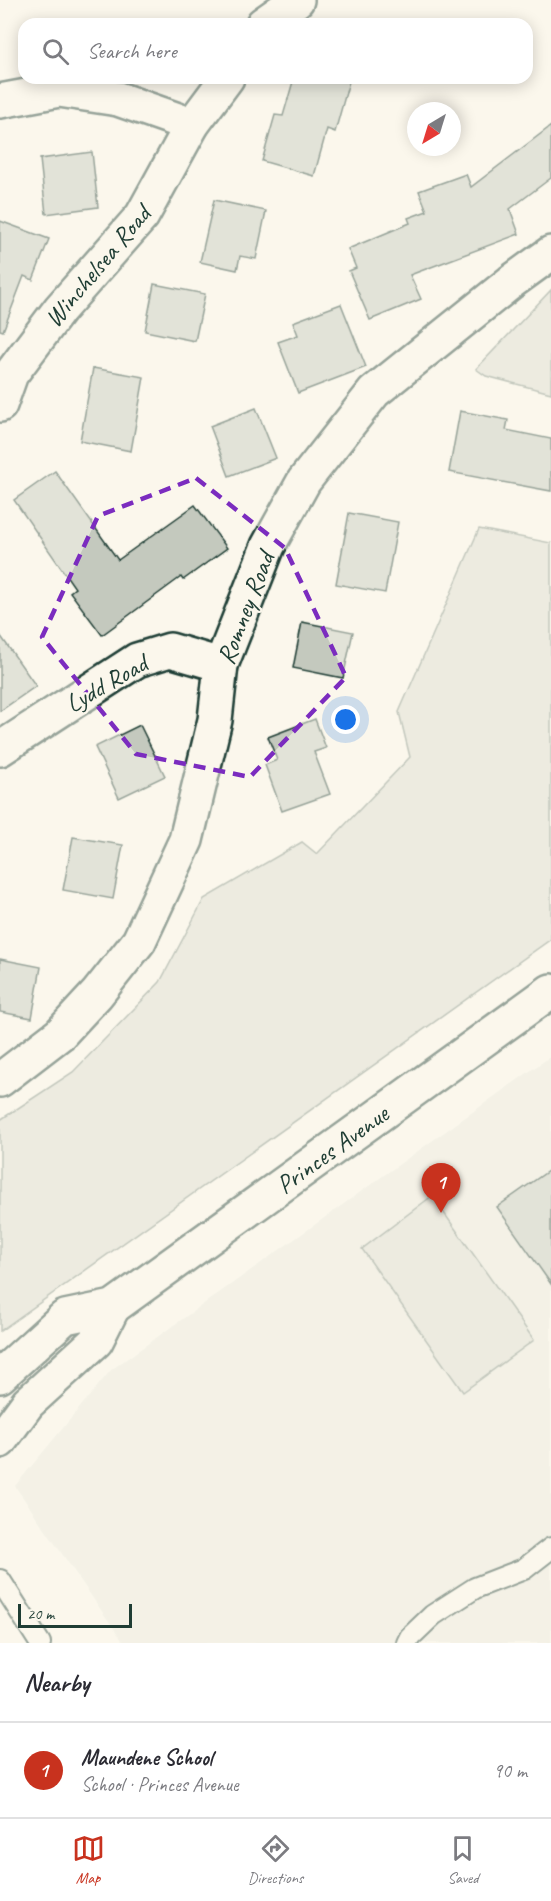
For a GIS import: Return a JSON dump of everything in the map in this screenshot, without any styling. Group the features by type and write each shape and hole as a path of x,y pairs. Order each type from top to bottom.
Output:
{"street":[{"path":"272,18 297,0"},
{"name":"Winchelsea Road","path":"0,405 5,371 142,216 192,125 223,84"},
{"path":"0,101 58,90 118,99 192,125"},
{"name":"Romney Road","path":"0,1080 60,1034 97,994 139,941 186,840 216,720 220,665 268,546 299,490 374,392 511,282 551,253"},
{"name":"Lydd Road","path":"0,749 136,660 170,650 220,665"},
{"name":"Princes Avenue","path":"0,1376 65,1317 113,1307 551,991"},
{"name":"Princes Avenue","path":"0,1441 28,1403 96,1341 113,1307"}],"lane":[{"path":"407,1643 410,1637 433,1615 475,1588 524,1569 551,1548"},
{"path":"0,1580 40,1643"}],"highlighted area":[{"path":"196,478 285,548 346,677 250,777 136,754 42,637 98,516"}],"shaded area":[{"path":"551,290 551,393 486,376 476,369"},
{"path":"479,529 551,543 551,939 0,1331 0,1120 73,1072 160,982 204,899 302,842 317,854 410,757 399,712"},
{"path":"551,1056 551,1643 124,1643 15,1486 111,1370"},
{"path":"432,1196 534,1340 463,1392 362,1249"}],"building":[{"path":"292,84 348,84 335,132 327,129 314,176 262,161 275,115 283,116"},
{"path":"551,126 551,178 510,209 519,234 410,275 421,299 370,320 349,271 356,268 348,249 410,223 408,218 427,211 419,191 466,174 471,187"},
{"path":"92,152 98,207 46,214 40,159"},
{"path":"214,200 266,211 256,259 240,256 237,270 200,262"},
{"path":"0,221 49,239 33,280 24,276 3,331 0,330"},
{"path":"154,284 205,294 195,341 145,331"},
{"path":"341,304 366,367 298,393 278,342 298,335 293,322"},
{"path":"93,368 144,377 131,451 80,441"},
{"path":"256,408 276,458 229,476 210,426"},
{"path":"460,411 508,420 506,430 551,439 551,491 449,472"},
{"path":"55,471 118,560 195,505 227,548 183,580 181,577 102,635 70,592 75,588 14,500"},
{"path":"349,513 398,522 385,593 336,584"},
{"path":"302,622 353,632 343,678 293,668"},
{"path":"0,635 36,686 0,711"},
{"path":"315,719 326,748 314,752 330,794 282,811 265,765 277,760 268,737"},
{"path":"140,725 165,776 119,798 95,747"},
{"path":"73,837 123,845 113,899 63,890"},
{"path":"0,959 41,967 32,1018 0,1012"},
{"path":"551,1169 551,1284 497,1207"}],"place":[{"name":"Maundene School","path":"441,1213"}]}
